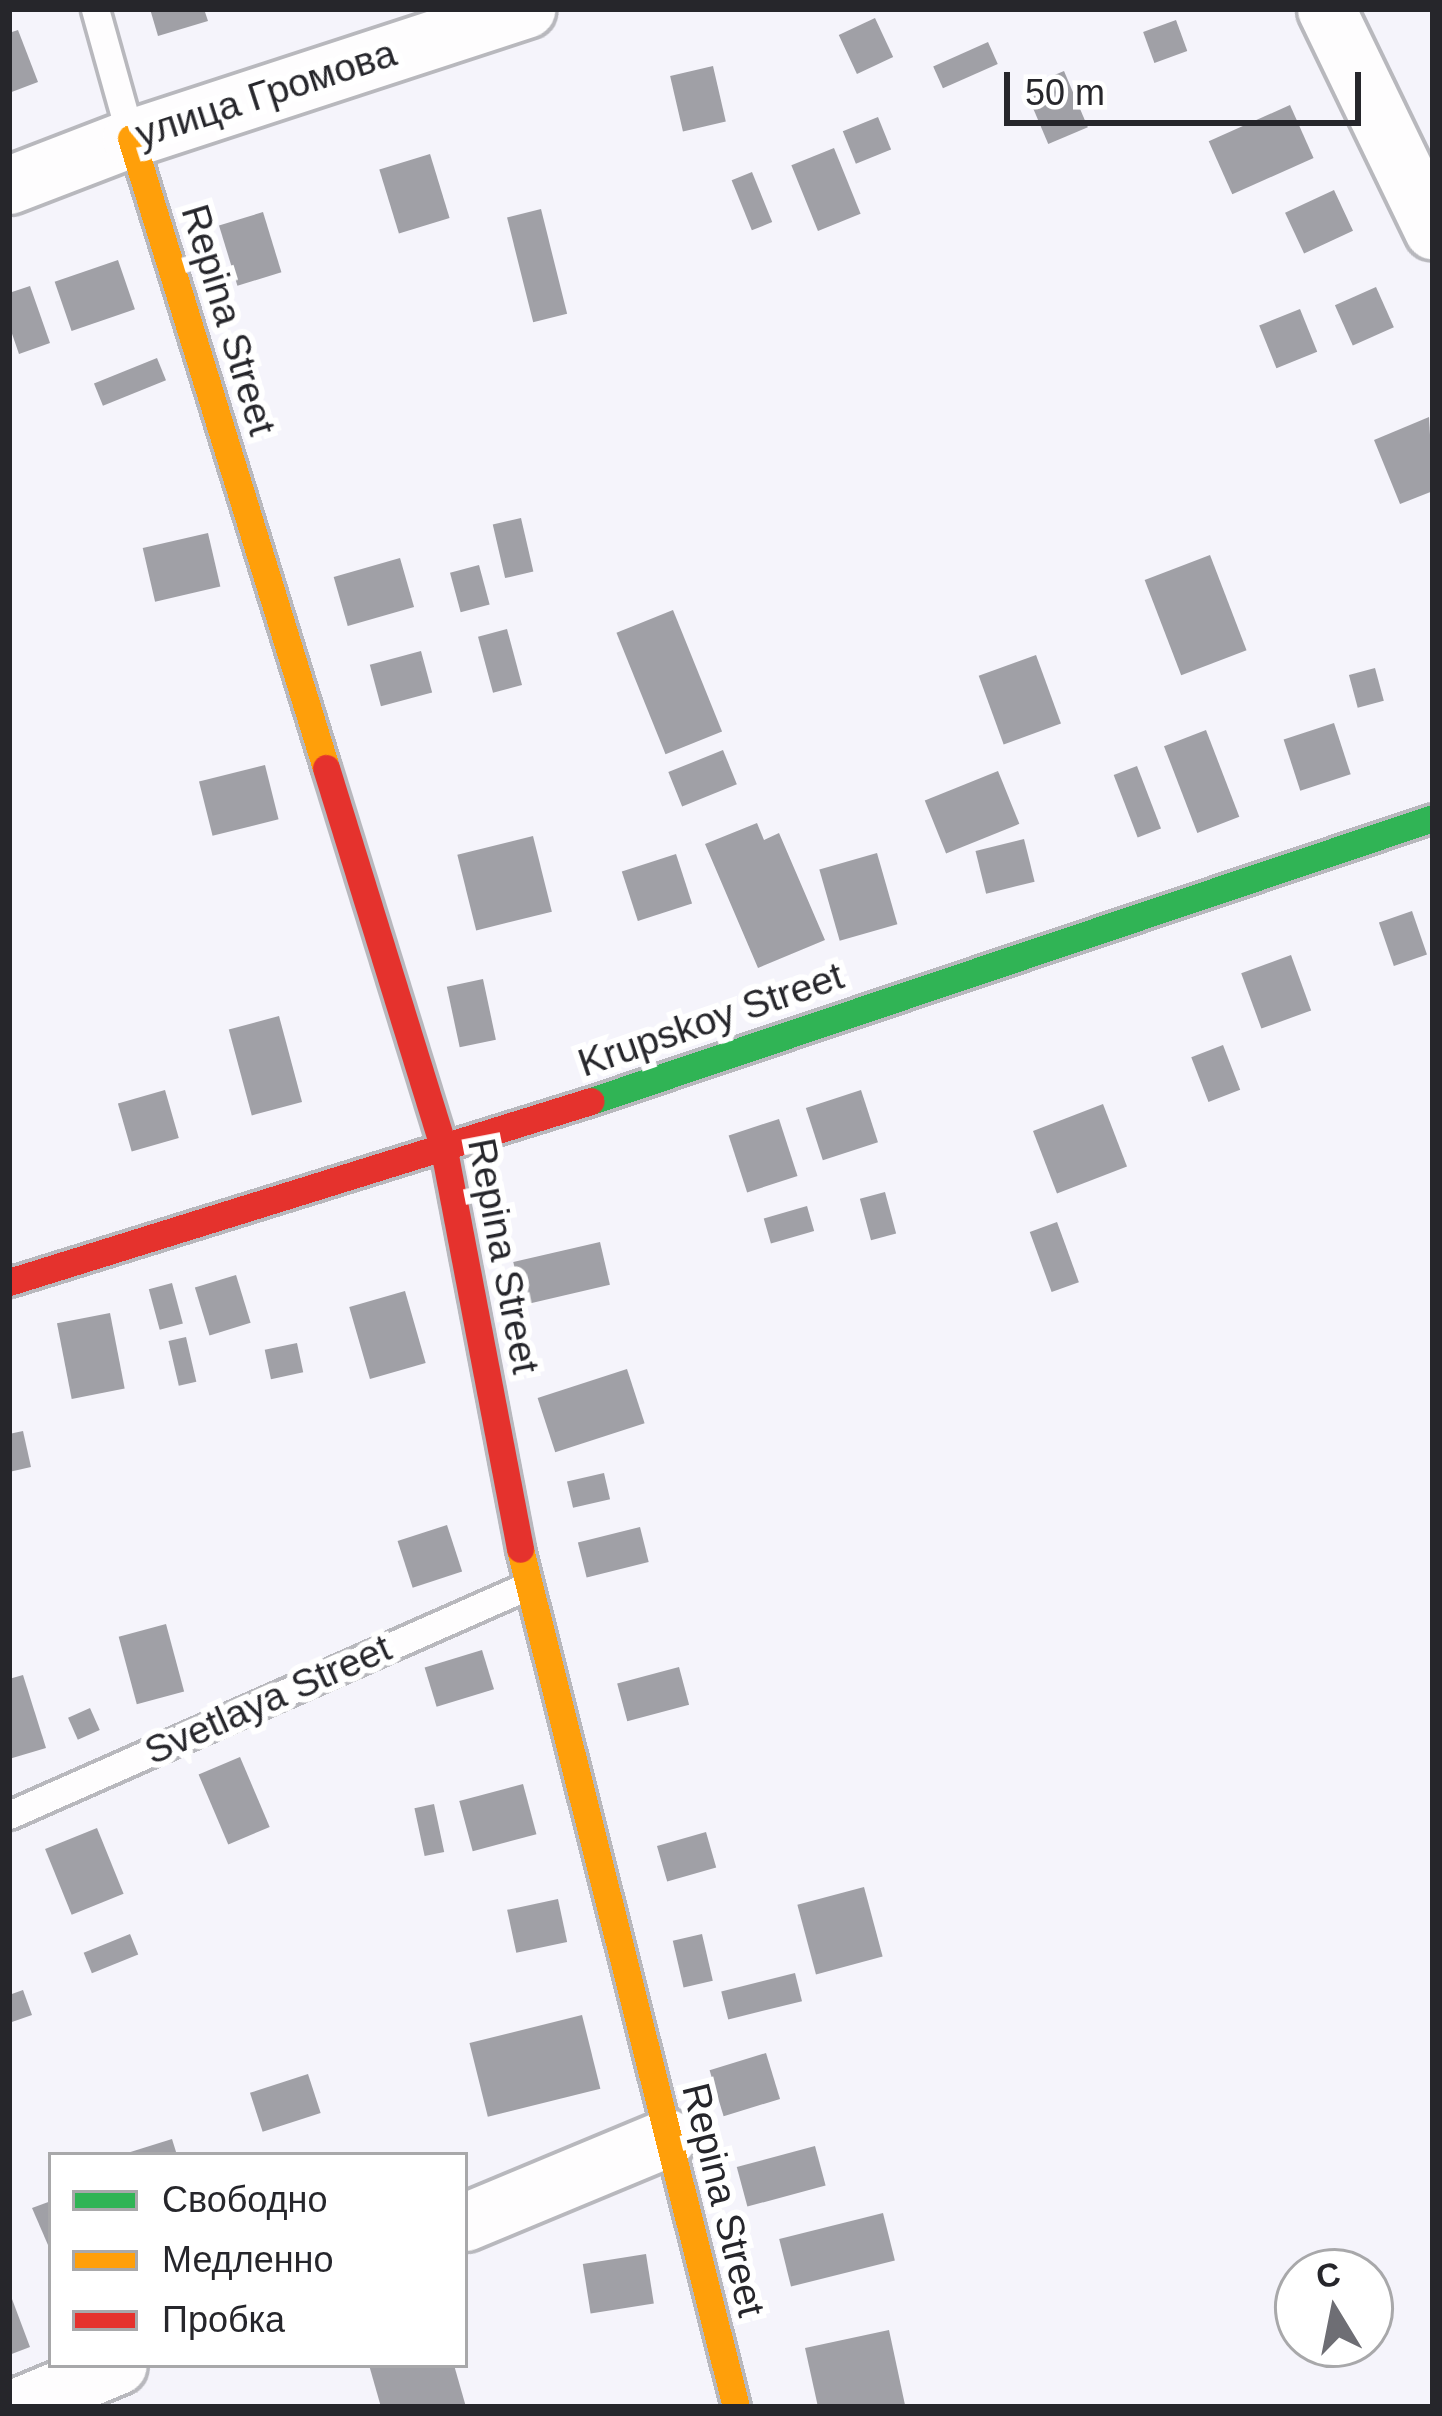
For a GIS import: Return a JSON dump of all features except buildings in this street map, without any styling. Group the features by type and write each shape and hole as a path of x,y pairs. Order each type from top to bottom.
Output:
{"street":[{"name":"улица Громова","path":"9,185 131,138 526,9"},
{"path":"1326,9 1433,230"},
{"name":"Repina Street","path":"131,138 444,1150 527,1586 736,2407"},
{"name":"Krupskoy Street","path":"9,1282 444,1150 1433,818"},
{"path":"468,2221 667,2138"},
{"path":"17,2407 111,2368"}],"lane":[{"path":"95,9 131,138"},
{"name":"Svetlaya Street","path":"9,1815 527,1586"}],"traffic: fast":[{"path":"591,1101 1433,818"}],"traffic: slow":[{"path":"131,138 326,768"},
{"path":"520,1549 736,2407"}],"traffic: jam":[{"path":"326,768 444,1150 520,1549"},
{"path":"9,1282 591,1101"}]}
